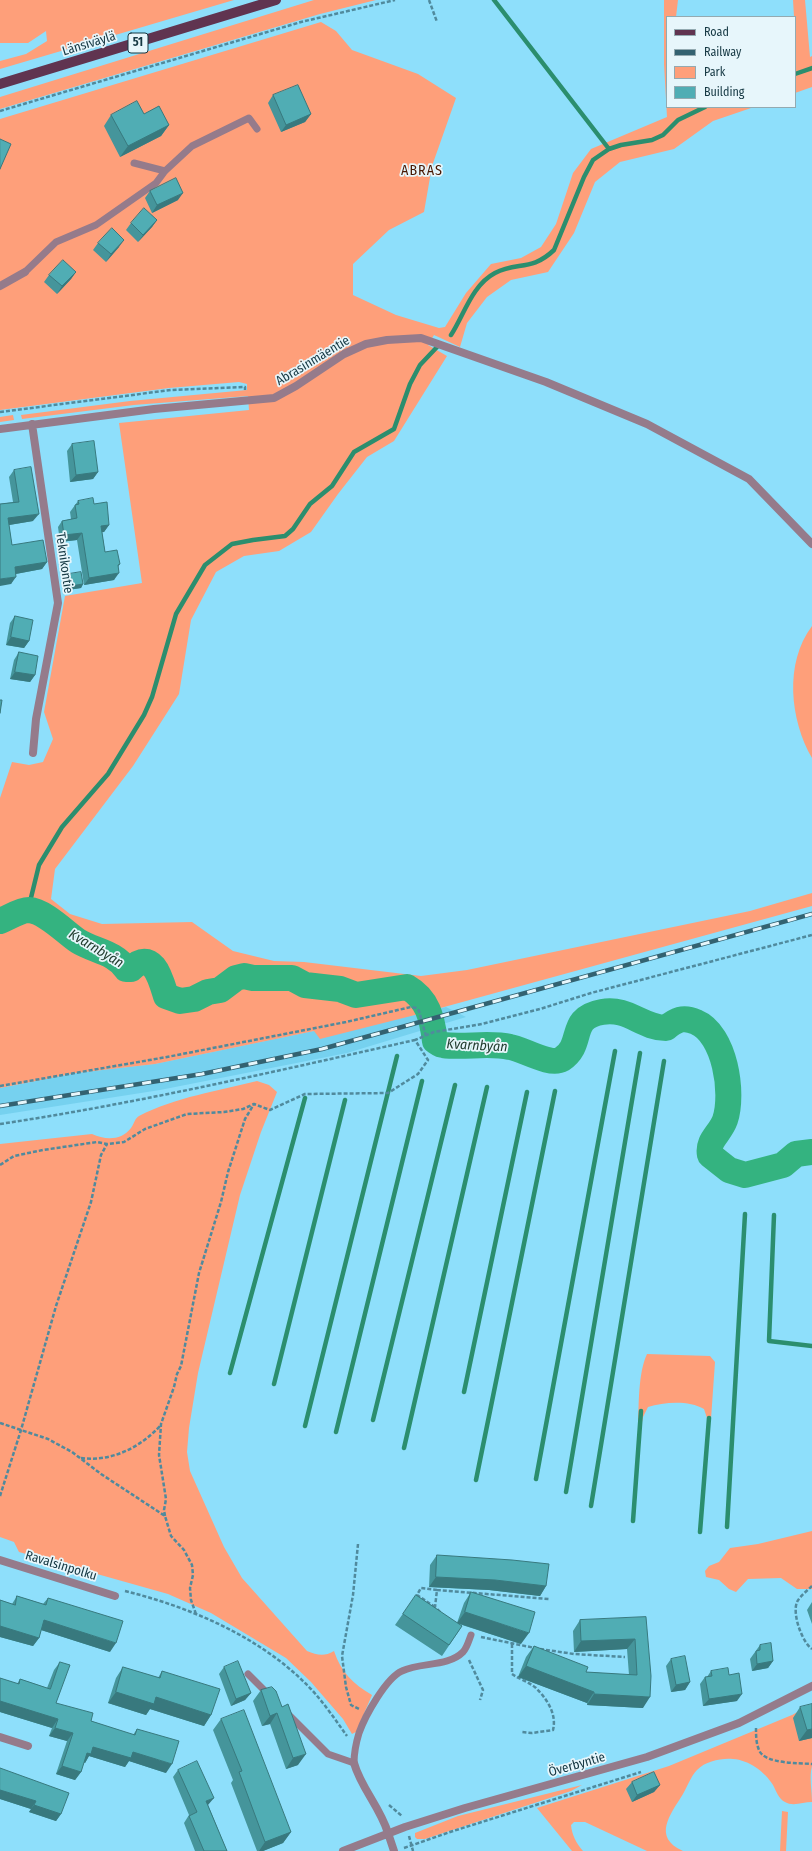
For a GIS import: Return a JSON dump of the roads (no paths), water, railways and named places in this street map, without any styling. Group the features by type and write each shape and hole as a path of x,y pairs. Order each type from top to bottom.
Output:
{"main road":[{"name":"Länsiväylä","path":"0,84 276,0"}],"street":[{"path":"0,286 25,272"},
{"name":"Abrasinmäentie","path":"0,429 154,409 274,398 296,386 344,354 366,344 408,338 421,338 546,382 647,424 749,479 812,544"},
{"name":"Teknikontie","path":"32,424 58,603 36,718 33,753"},
{"name":"Ravalsinpolku","path":"0,1560 115,1596"},
{"name":"Överbyntie","path":"343,1851 388,1833 465,1808 648,1757 739,1723 812,1686"},
{"path":"0,1737 28,1746"},
{"path":"354,1763 357,1776 383,1817 394,1851"}],"lane":[{"path":"25,272 56,242 96,225 156,183 165,171 192,146 249,118 257,129"},
{"path":"134,163 165,171"},
{"path":"248,1674 328,1754 354,1763 354,1751 359,1732 368,1714 394,1676 403,1671 453,1659 464,1651 471,1635"}],"waterway":[{"path":"494,0 609,149"},
{"path":"796,74 812,68"},
{"path":"451,335 474,293 487,278 503,269 531,264 546,257 554,250 584,177 593,160 609,149 621,145 652,140 663,135 678,120 703,108"},
{"path":"28,910 39,865 62,827 108,774 144,715 152,697 176,614 205,565 232,544 285,536 293,529 310,504 332,486 354,452 394,429 410,384 420,365 437,347"},
{"name":"Kvarnbyån","path":"0,921 25,910 35,911 42,914 78,941 110,955 121,963 126,969 131,969 139,963 145,962 150,964 155,968 159,975 166,996 180,1001 194,999 208,992 220,990 236,978 244,976 253,978 292,978 305,985 340,989 356,995 407,987 420,997 424,1003 428,1010 435,1041 442,1045 502,1046 515,1048 544,1059 557,1061 569,1053 580,1026 584,1020 591,1015 611,1011 620,1012 650,1025 666,1028 683,1019 691,1020 706,1029 714,1039 725,1065 728,1109 723,1125 710,1145 710,1155 729,1170 745,1175 783,1165 796,1154 812,1152"},
{"path":"536,1479 615,1051"},
{"path":"566,1492 640,1053"},
{"path":"305,1426 397,1056"},
{"path":"591,1506 664,1061"},
{"path":"336,1432 422,1081"},
{"path":"373,1420 455,1085"},
{"path":"404,1448 487,1087"},
{"path":"476,1480 555,1091"},
{"path":"464,1392 527,1092"},
{"path":"230,1373 305,1098"},
{"path":"274,1384 345,1100"},
{"path":"727,1527 745,1214"},
{"path":"774,1215 769,1341 812,1346"},
{"path":"633,1521 641,1411"},
{"path":"700,1532 709,1418"}],"railway":[{"path":"0,1106 202,1074 322,1049 812,914"}],"district":[{"name":"ABRAS","path":"422,171"}]}
